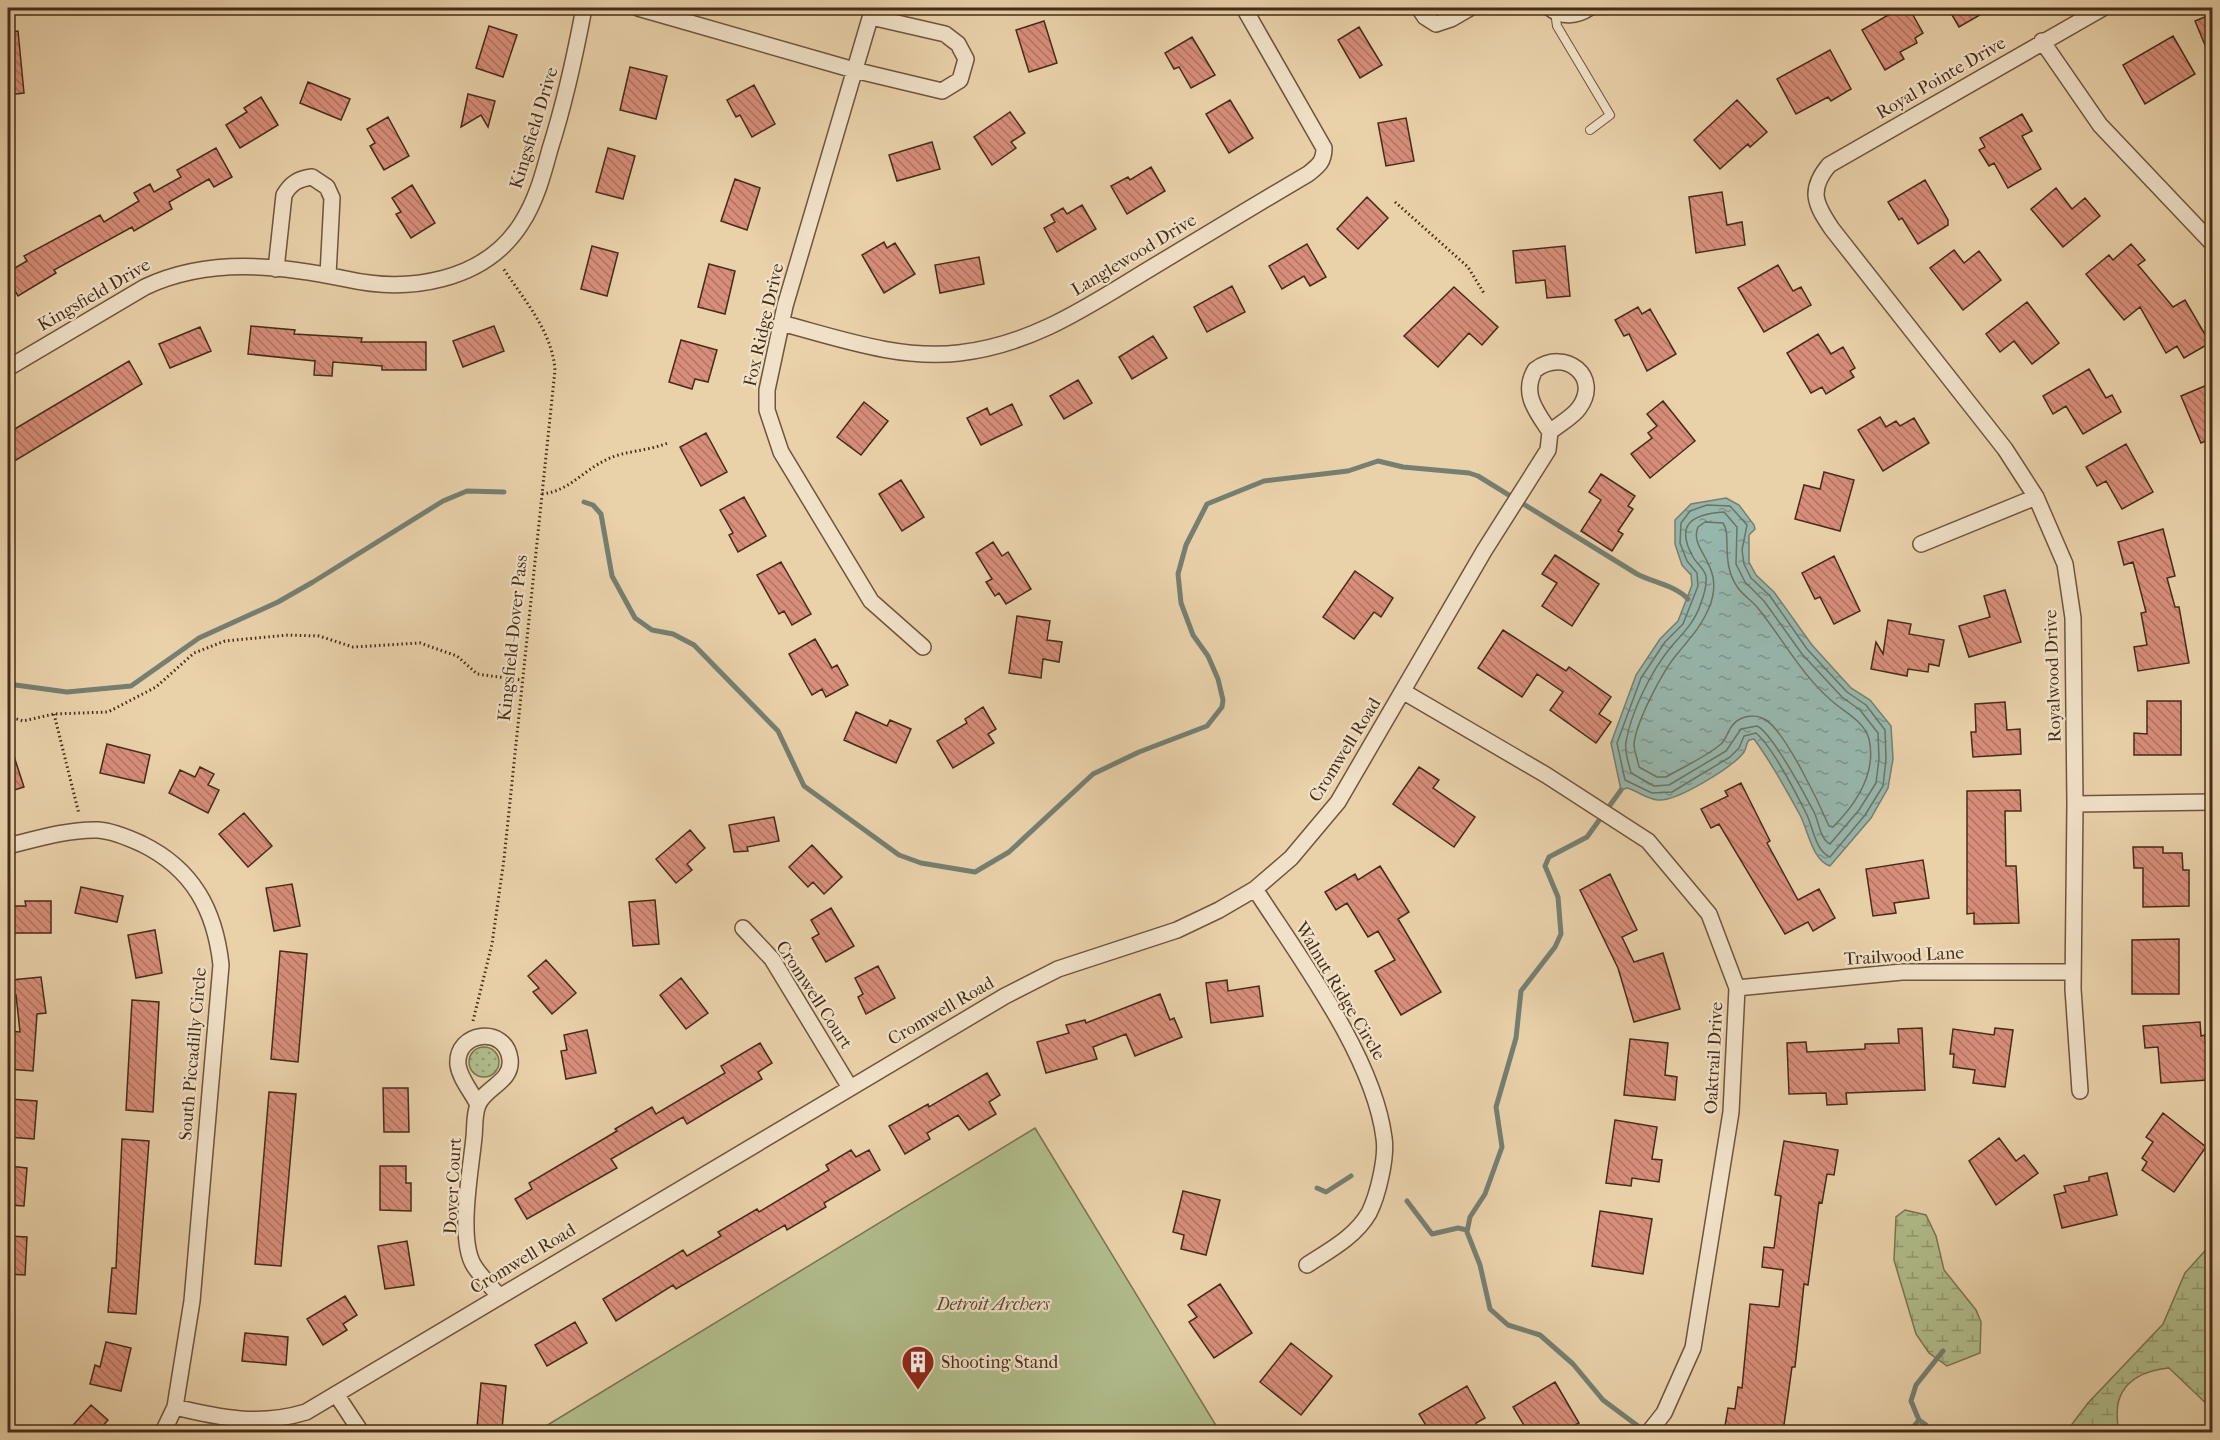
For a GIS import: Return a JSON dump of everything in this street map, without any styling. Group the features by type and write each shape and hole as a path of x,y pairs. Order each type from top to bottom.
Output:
{"street":[{"name":"Kingsfield Drive","path":"8,368 168,276 196,269 241,266 328,275 349,280 431,283 474,267 494,254 520,226 537,192 569,86 584,8"},
{"path":"638,8 854,70 942,91 960,80 966,59 958,44 945,34 872,12"},
{"name":"Langlewood Drive","path":"781,323 882,349 922,354 958,354 1001,345 1052,328 1308,174 1324,158 1324,148 1244,8"},
{"path":"1419,8 1425,17 1436,24 1451,19 1470,8"},
{"path":"1552,9 1565,15 1577,14 1589,8"},
{"name":"Royal Pointe Drive","path":"1815,196 1819,177 1829,165 2103,8"},
{"name":"Fox Ridge Drive","path":"872,12 781,323 767,390 767,410 782,452 871,601 923,647"},
{"path":"2042,41 2100,125 2212,243"},
{"path":"276,269 284,195 290,184 312,177 327,187 332,198 328,275"},
{"name":"Royalwood Drive","path":"1815,196 1832,229 2005,449 2036,497 2065,564 2073,618 2075,804 2073,972 2080,1091"},
{"path":"1550,361 1561,361 1575,365 1584,378 1585,395 1579,408 1550,432 1530,399 1528,387 1535,370 1550,361"},
{"name":"Cromwell Road","path":"175,1407 216,1417 257,1422 287,1418 306,1412 849,1086 1005,996 1058,969 1177,930 1219,910 1255,889 1291,858 1331,812 1404,692 1484,550 1548,450 1550,432"},
{"path":"1922,544 2036,497"},
{"name":"Oaktrail Drive","path":"1404,692 1536,769 1648,841 1709,914 1737,988 1731,1112 1693,1348 1664,1413 1649,1432"},
{"path":"2075,804 2212,802"},
{"name":"South Piccadilly Circle","path":"8,846 99,830 127,836 158,851 187,875 206,904 218,937 221,965 192,1301 175,1407 163,1432"},
{"name":"Walnut Ridge Circle","path":"1255,889 1318,987 1367,1074 1384,1139 1379,1183 1369,1213 1351,1236 1307,1265"},
{"name":"Cromwell Court","path":"742,928 772,959 849,1086"},
{"name":"Trailwood Lane","path":"1737,988 1902,972 2073,972"},
{"path":"481,1035 498,1039 509,1052 511,1061 506,1077 478,1105 459,1067 460,1050 473,1038 481,1035"},
{"name":"Dover Court","path":"478,1105 466,1229 472,1263 499,1296"},
{"path":"336,1394 361,1432"}],"lane":[{"path":"1552,9 1557,26 1610,115 1590,130"}],"path":[{"path":"1395,202 1468,267 1485,295"},
{"name":"Kingsfield-Dover Pass","path":"473,1038 471,1027 492,944 504,859 555,370 554,356 542,327 494,254"},
{"path":"542,494 564,490 612,457 652,449 668,443"},
{"path":"8,716 23,721 54,714 108,712 156,687 194,653 225,641 288,635 319,636 353,647 420,643 457,656 477,674 521,680"},
{"path":"54,714 83,832"}],"green space":[{"path":"484,1047 495,1051 499,1062 495,1073 484,1077 473,1073 469,1062 473,1051"},
{"name":"Detroit Archers","path":"1035,1128 1220,1432 536,1432"},
{"path":"1905,1210 1926,1215 1936,1236 1944,1270 1976,1310 1981,1322 1980,1353 1947,1366 1929,1353 1916,1334 1894,1260 1896,1217"},
{"path":"2212,1243 2212,1409 2169,1368 2161,1369 2137,1377 2125,1388 2117,1407 2118,1432 2066,1432 2088,1403 2163,1324 2185,1273"}],"water":[{"path":"1726,498 1739,505 1754,525 1755,529 1749,535 1749,562 1756,575 1774,592 1812,645 1851,688 1870,700 1891,726 1893,759 1888,788 1871,818 1830,866 1819,858 1800,815 1754,739 1749,740 1744,752 1728,766 1690,790 1677,795 1658,800 1627,788 1621,790 1611,743 1636,675 1660,639 1678,621 1692,585 1691,575 1682,565 1675,544 1675,520 1691,504"}],"building":[{"path":"1909,8 1923,33 1915,38 1917,43 1900,52 1904,59 1885,70 1862,30 1897,10 1899,13"},
{"path":"1948,8 1992,8 1959,27"},
{"path":"2212,14 2212,62 2195,21"},
{"path":"1044,21 1057,63 1029,72 1016,30"},
{"path":"489,26 517,35 503,77 476,68"},
{"path":"1359,27 1382,65 1360,78 1338,40"},
{"path":"18,31 24,93 8,95 8,32"},
{"path":"2173,36 2195,74 2145,104 2123,65"},
{"path":"1192,37 1215,75 1191,88 1179,67 1174,69 1165,53"},
{"path":"1830,50 1851,89 1831,101 1828,97 1796,114 1777,79"},
{"path":"630,67 667,76 656,119 620,110"},
{"path":"308,82 350,99 341,120 300,103"},
{"path":"754,85 775,124 752,137 740,115 736,117 727,100"},
{"path":"468,94 495,101 488,127 481,115 461,127"},
{"path":"261,97 278,125 240,148 226,125 247,112 244,108"},
{"path":"1230,100 1253,138 1229,153 1206,114"},
{"path":"1737,100 1767,132 1750,147 1748,144 1720,169 1694,140"},
{"path":"1010,112 1025,133 1011,142 1016,148 992,165 974,137"},
{"path":"2022,114 2032,131 2022,136 2041,169 2008,188 1994,163 1989,166 1979,150 1985,147 1980,138"},
{"path":"388,117 409,156 384,170 370,146 375,143 367,129"},
{"path":"1406,118 1414,161 1386,166 1378,123"},
{"path":"932,142 940,169 897,181 889,155"},
{"path":"216,148 232,177 214,187 209,179 169,202 172,209 134,231 132,227 54,270 56,273 18,296 8,278 8,272 27,261 24,256 100,215 104,222 139,201 134,193 150,184 154,192 181,177 177,170"},
{"path":"608,148 635,156 623,199 596,192"},
{"path":"1151,167 1165,191 1127,214 1111,186 1128,177 1130,180"},
{"path":"735,179 760,188 747,230 721,221"},
{"path":"1925,180 1948,220 1948,225 1918,244 1902,218 1899,220 1888,202"},
{"path":"412,185 435,223 411,238 396,214 401,212 392,198"},
{"path":"2056,188 2072,209 2085,198 2100,216 2063,247 2031,209"},
{"path":"1722,192 1727,225 1742,222 1745,245 1696,253 1689,197"},
{"path":"1367,197 1388,218 1358,249 1337,229"},
{"path":"1082,205 1096,229 1057,252 1044,228 1055,222 1051,215 1063,208 1067,214"},
{"path":"884,242 887,248 895,243 915,274 884,293 862,255"},
{"path":"1307,244 1326,277 1310,286 1304,276 1282,289 1269,266"},
{"path":"2131,244 2145,260 2138,265 2173,307 2185,300 2210,343 2184,358 2177,346 2166,353 2140,307 2124,320 2086,274 2109,255 2113,260"},
{"path":"592,246 618,253 607,296 581,289"},
{"path":"1565,246 1570,296 1547,298 1545,280 1516,283 1513,251"},
{"path":"1954,250 1964,263 1979,251 2001,280 1963,310 1930,268"},
{"path":"979,257 984,284 940,293 935,265"},
{"path":"709,264 735,271 725,314 698,307"},
{"path":"1778,265 1793,291 1801,287 1811,305 1764,332 1738,288"},
{"path":"1232,286 1245,312 1207,332 1194,307"},
{"path":"1454,287 1498,327 1482,345 1469,333 1438,367 1404,336"},
{"path":"2027,302 2059,343 2032,364 2014,341 2000,352 1986,334"},
{"path":"1638,307 1642,314 1650,309 1676,354 1647,371 1629,334 1624,336 1615,320"},
{"path":"251,326 295,330 294,334 362,338 361,342 426,342 426,370 382,370 382,366 333,362 332,376 314,375 315,361 248,354"},
{"path":"494,326 504,351 463,367 453,341"},
{"path":"200,327 211,351 170,368 159,344"},
{"path":"1818,334 1831,354 1843,347 1855,368 1850,371 1854,377 1826,394 1822,387 1811,393 1787,353"},
{"path":"1153,336 1167,358 1132,379 1119,357"},
{"path":"681,340 717,350 708,382 695,379 692,389 669,382"},
{"path":"129,361 142,384 8,465 8,433"},
{"path":"2089,369 2106,398 2112,395 2121,412 2083,434 2066,406 2053,414 2043,396"},
{"path":"1078,380 1092,403 1064,419 1050,396"},
{"path":"2212,383 2212,438 2201,443 2181,396"},
{"path":"1663,401 1695,441 1650,478 1631,454 1652,438 1648,433 1657,426 1647,414"},
{"path":"864,402 888,421 861,455 837,437"},
{"path":"1012,404 1022,425 981,445 967,418 987,408 990,415"},
{"path":"1880,417 1886,427 1896,421 1900,426 1914,418 1929,443 1883,471 1858,430"},
{"path":"706,433 727,472 701,486 680,447"},
{"path":"2126,444 2153,492 2122,509 2106,481 2097,486 2086,467"},
{"path":"1824,472 1854,480 1840,531 1795,519 1804,485 1820,489"},
{"path":"1601,474 1635,496 1628,506 1633,509 1618,531 1623,534 1612,551 1581,531 1601,500 1589,492"},
{"path":"901,480 924,517 902,531 879,494"},
{"path":"744,497 766,536 738,552 729,535 733,533 720,510"},
{"path":"2163,529 2175,576 2167,578 2175,607 2179,607 2189,663 2138,671 2134,647 2147,645 2141,613 2146,612 2133,562 2124,565 2118,542"},
{"path":"993,542 1002,556 1008,552 1031,589 1006,604 999,593 995,596 986,582 992,579 976,553"},
{"path":"1555,555 1599,584 1572,626 1542,606 1557,583 1542,574"},
{"path":"1834,556 1860,611 1834,624 1820,597 1815,599 1802,573"},
{"path":"781,562 811,614 792,625 784,611 779,614 757,575"},
{"path":"1355,571 1393,598 1381,617 1374,612 1354,639 1323,617"},
{"path":"2005,590 2021,642 1969,657 1959,626 1990,617 1984,596"},
{"path":"1017,616 1050,621 1047,640 1062,642 1059,662 1043,659 1041,678 1009,673"},
{"path":"1888,620 1911,624 1909,634 1944,640 1939,666 1929,664 1928,672 1908,669 1907,676 1871,669 1876,642 1883,654"},
{"path":"1503,630 1566,671 1569,667 1611,697 1599,714 1611,722 1596,743 1550,710 1563,692 1537,674 1522,697 1478,668"},
{"path":"815,639 832,668 837,665 848,685 826,697 822,689 812,695 789,654"},
{"path":"2147,701 2181,701 2181,755 2134,755 2134,733 2147,734"},
{"path":"2005,702 2007,730 2020,729 2021,754 1973,757 1971,732 1976,732 1975,704"},
{"path":"983,707 996,729 988,734 994,743 953,768 937,741 967,723 965,719"},
{"path":"856,712 887,726 890,720 911,729 896,763 844,740"},
{"path":"10,744 24,787 8,792 8,745"},
{"path":"107,744 150,755 144,783 100,773"},
{"path":"200,767 214,774 208,785 219,790 208,813 169,793 180,770 195,777"},
{"path":"1419,767 1439,780 1433,788 1475,817 1454,847 1393,804"},
{"path":"1741,783 1770,841 1767,843 1798,900 1819,889 1835,918 1813,931 1808,922 1785,934 1719,824 1711,828 1701,809 1728,796 1725,791"},
{"path":"2020,790 2021,811 2005,811 2006,866 2016,866 2019,923 1974,924 1974,913 1967,914 1967,791"},
{"path":"244,813 272,846 248,867 219,834"},
{"path":"774,817 779,841 747,847 748,851 734,852 729,825"},
{"path":"690,830 705,848 687,864 692,870 676,883 656,859"},
{"path":"812,845 842,877 824,894 813,882 808,887 789,867"},
{"path":"2133,847 2163,847 2163,853 2182,853 2183,870 2189,870 2189,906 2143,907 2143,868 2134,868"},
{"path":"1923,860 1929,898 1894,903 1896,913 1873,916 1866,869"},
{"path":"1380,866 1409,912 1398,919 1441,992 1401,1015 1375,971 1395,960 1378,931 1368,937 1347,903 1336,910 1325,892 1355,874 1358,880"},
{"path":"1610,874 1637,930 1622,937 1634,962 1663,953 1680,1009 1634,1022 1618,968 1580,890"},
{"path":"292,884 300,926 274,931 266,888"},
{"path":"81,887 123,896 117,922 75,913"},
{"path":"655,900 659,944 633,946 629,902"},
{"path":"25,901 51,901 51,933 13,933 13,906 26,906"},
{"path":"831,908 854,946 826,962 812,938 819,934 811,920"},
{"path":"155,930 162,973 136,978 128,935"},
{"path":"2179,939 2179,994 2132,994 2132,940"},
{"path":"280,951 307,954 298,1062 271,1059"},
{"path":"546,960 576,993 552,1014 533,992 539,988 528,976"},
{"path":"878,966 895,998 866,1014 858,997 863,994 855,978"},
{"path":"41,977 46,1013 37,1014 33,1071 8,1069 9,1031 20,1032 16,995 13,995 11,980"},
{"path":"681,978 708,1013 686,1029 660,995"},
{"path":"1227,980 1228,991 1259,986 1263,1016 1211,1023 1206,983"},
{"path":"1160,994 1170,1020 1174,1018 1182,1037 1135,1056 1126,1034 1093,1047 1097,1059 1046,1073 1037,1042 1069,1033 1066,1025 1085,1020 1086,1023"},
{"path":"132,1000 159,1002 153,1112 126,1110"},
{"path":"2200,1022 2201,1036 2205,1035 2208,1080 2161,1083 2158,1047 2145,1048 2143,1026"},
{"path":"1922,1028 1925,1090 1846,1093 1847,1104 1827,1105 1826,1093 1789,1094 1787,1043 1806,1042 1807,1052 1865,1049 1865,1044 1899,1043 1898,1029"},
{"path":"1995,1028 2013,1030 2005,1087 1973,1083 1975,1070 1953,1067 1954,1054 1950,1054 1953,1029 1994,1035"},
{"path":"587,1030 596,1073 566,1079 561,1051 567,1050 564,1035"},
{"path":"1630,1039 1668,1043 1665,1075 1677,1077 1675,1100 1624,1095"},
{"path":"760,1043 772,1063 758,1072 762,1079 687,1124 683,1117 611,1159 617,1168 527,1219 515,1199 532,1189 529,1183 617,1131 615,1129 652,1107 656,1114 725,1073 721,1066"},
{"path":"987,1073 1000,1095 989,1102 996,1114 969,1130 958,1115 927,1133 930,1139 905,1154 889,1126 928,1104 929,1107"},
{"path":"383,1088 408,1088 409,1132 384,1132"},
{"path":"269,1092 296,1094 281,1266 255,1264"},
{"path":"10,1099 37,1101 34,1139 8,1137"},
{"path":"2163,1113 2206,1147 2174,1192 2142,1170 2147,1162 2142,1158 2153,1142 2146,1137"},
{"path":"1615,1120 1657,1127 1652,1159 1662,1160 1659,1182 1632,1178 1631,1186 1606,1183"},
{"path":"1999,1138 2016,1161 2024,1155 2038,1173 1996,1205 1969,1161"},
{"path":"122,1139 149,1141 136,1314 108,1312 112,1268 116,1268"},
{"path":"1784,1141 1838,1150 1834,1175 1827,1174 1822,1203 1819,1202 1808,1285 1804,1284 1795,1367 1792,1367 1783,1432 1724,1432 1728,1408 1735,1409 1738,1387 1742,1388 1750,1304 1779,1307 1783,1270 1762,1267 1764,1247 1774,1248 1781,1196 1775,1195"},
{"path":"851,1150 856,1157 869,1150 880,1170 824,1203 826,1207 787,1230 785,1225 676,1289 673,1285 616,1321 603,1299 683,1250 687,1256 721,1236 718,1232 757,1209 759,1212 829,1170 826,1165"},
{"path":"8,1166 27,1168 24,1206 8,1205"},
{"path":"380,1166 406,1166 406,1183 411,1183 411,1211 380,1210"},
{"path":"2107,1173 2117,1215 2062,1228 2054,1195 2066,1192 2064,1186 2089,1181 2089,1177"},
{"path":"1183,1191 1220,1200 1206,1255 1181,1249 1184,1235 1173,1232"},
{"path":"1600,1211 1652,1219 1643,1274 1592,1266"},
{"path":"8,1236 27,1237 25,1275 8,1274"},
{"path":"407,1241 414,1285 385,1289 378,1246"},
{"path":"1220,1284 1252,1333 1214,1358 1189,1322 1197,1317 1188,1305"},
{"path":"345,1296 357,1315 343,1324 347,1330 323,1345 307,1319"},
{"path":"575,1322 587,1343 547,1366 535,1345"},
{"path":"245,1333 288,1337 286,1365 242,1361"},
{"path":"106,1342 131,1348 121,1391 90,1384 95,1365 100,1367"},
{"path":"1291,1343 1332,1376 1301,1415 1260,1382"},
{"path":"1555,1382 1579,1423 1562,1432 1528,1432 1513,1407"},
{"path":"481,1383 506,1386 502,1429 477,1427"},
{"path":"1467,1386 1485,1418 1476,1423 1478,1428 1470,1432 1430,1432 1419,1414"},
{"path":"91,1405 108,1420 97,1432 67,1432"}],"waterway":[{"path":"584,502 593,505 601,514 612,576 635,618 652,630 673,634 694,645 778,731 804,786 899,855 921,863 975,872 1009,852 1093,774 1139,752 1207,726 1222,707 1223,700 1218,679 1208,656 1193,635 1181,603 1178,574 1186,545 1207,504 1264,481 1348,471 1378,461 1403,467 1469,473 1478,476 1637,574 1671,587 1688,599"},
{"path":"8,684 67,692 131,686 199,638 278,602 443,501 467,491 504,492"},
{"path":"1621,790 1587,837 1549,857 1545,866 1558,897 1561,934 1555,947 1521,991 1516,1038 1496,1107 1502,1147 1485,1194 1470,1217 1467,1232 1480,1265 1490,1309 1508,1325 1540,1335 1573,1364 1603,1400 1646,1432"},
{"path":"1317,1188 1326,1192 1351,1176"},
{"path":"1407,1201 1432,1234 1458,1228 1467,1230"},
{"path":"1931,1432 1919,1420 1911,1401 1916,1385 1943,1351"},
{"path":"1909,1432 1919,1420"}],"place":[{"name":"Shooting Stand","path":"918,1391"}]}
